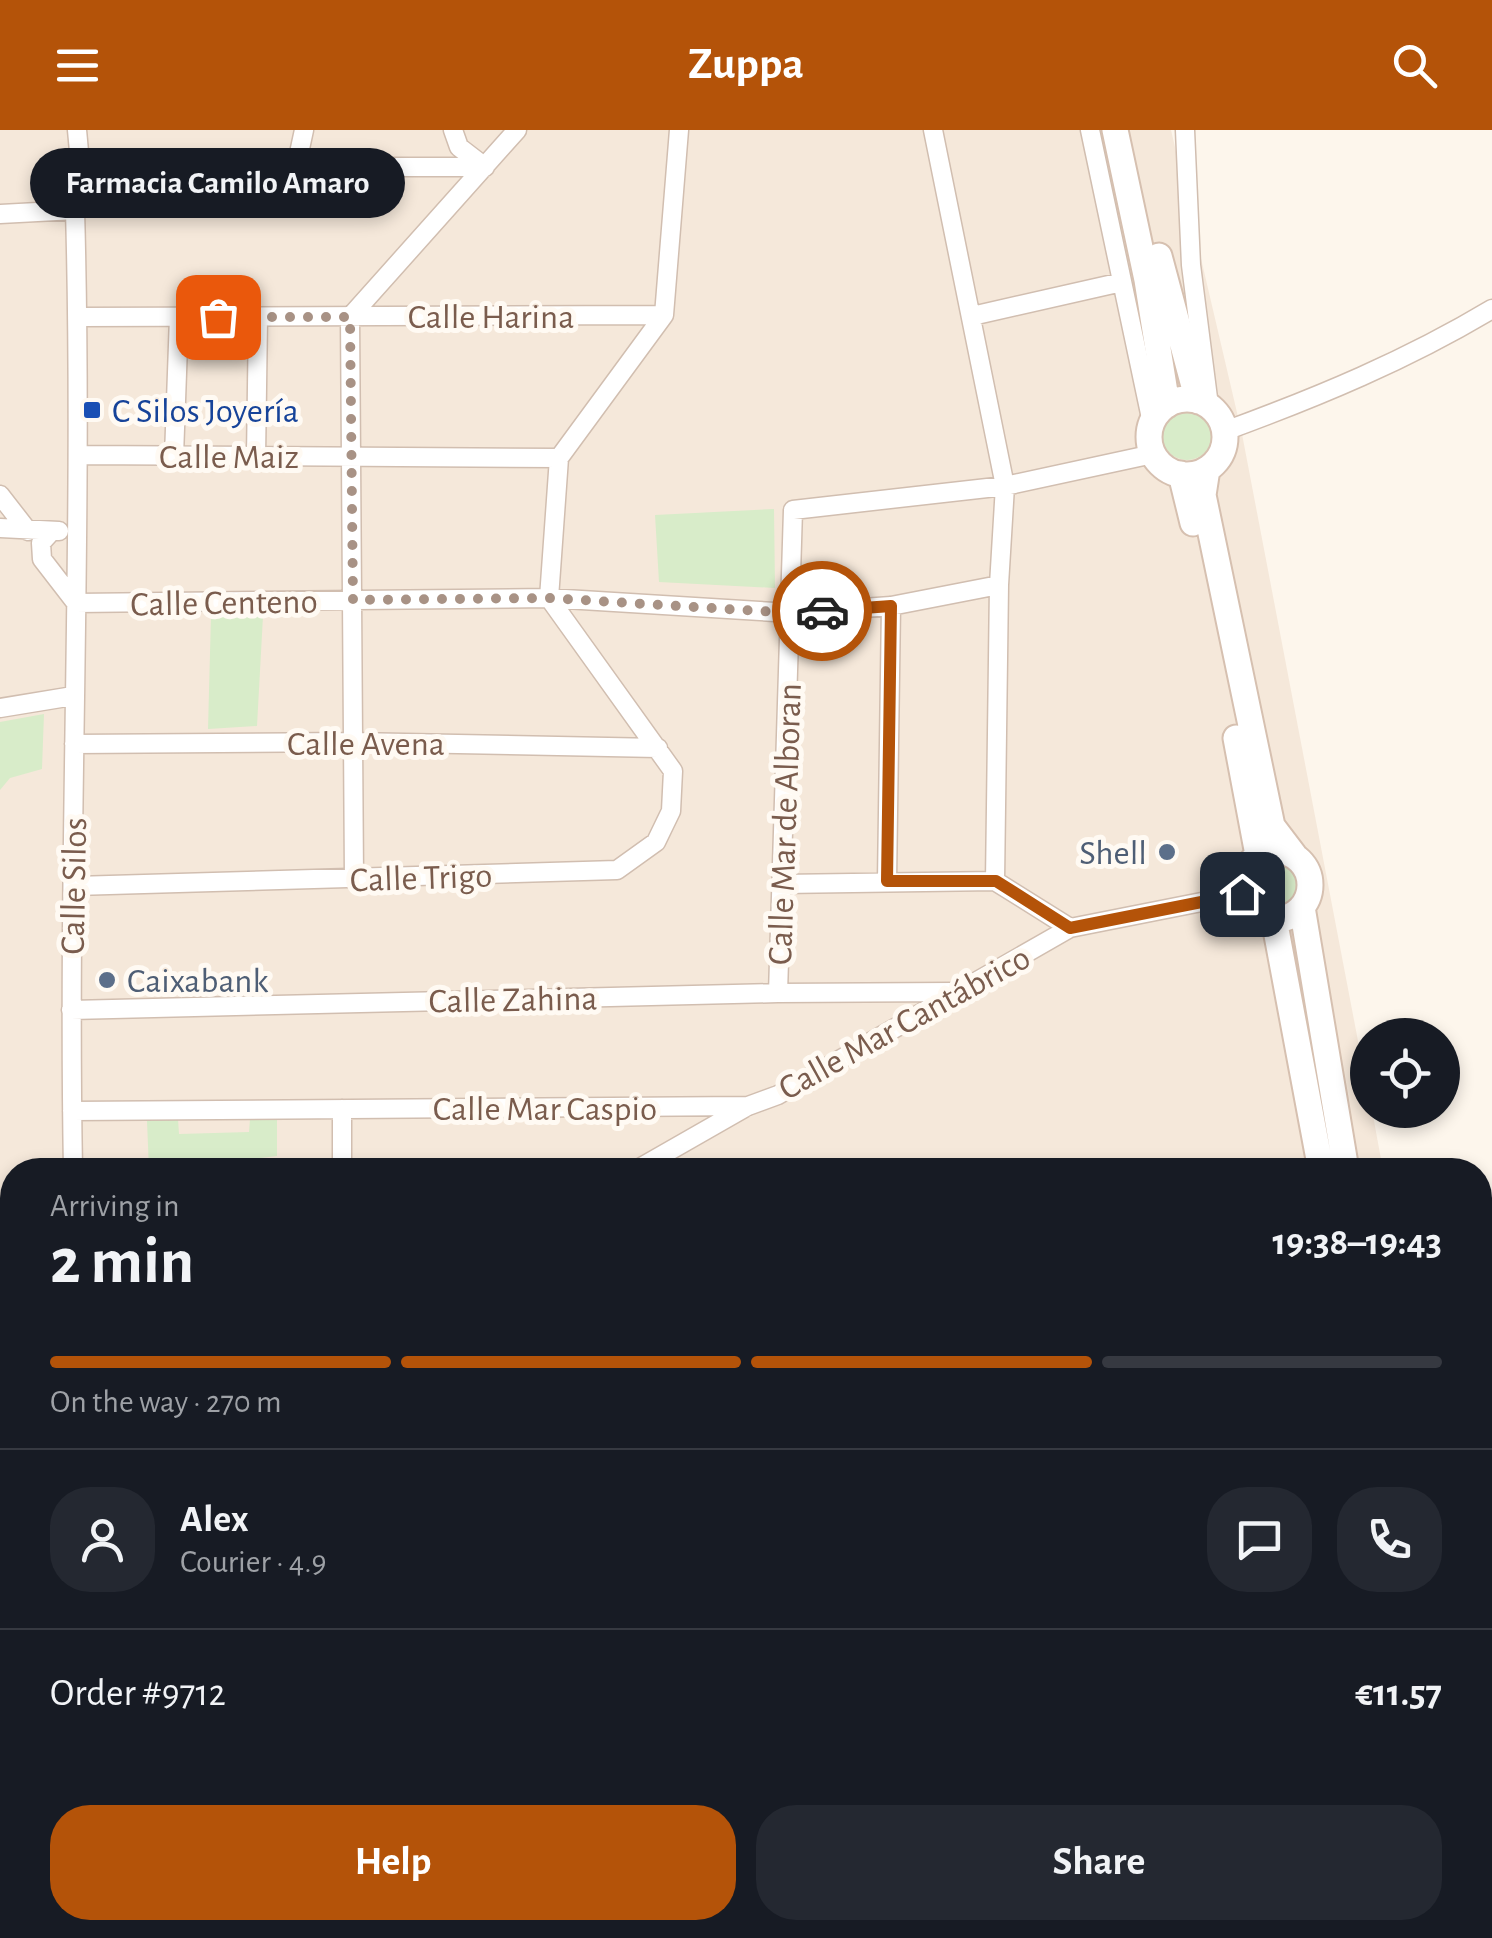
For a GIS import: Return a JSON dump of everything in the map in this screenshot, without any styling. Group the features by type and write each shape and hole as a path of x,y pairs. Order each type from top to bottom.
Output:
{"main road":[{"path":"1115,130 1147,280 1160,414 1150,434 1154,454 1170,470 1181,474 1207,469"},
{"path":"1132,130 1165,283 1204,403 1222,421 1225,431 1222,452 1207,469 1203,495 1272,826 1294,855 1308,874 1310,886 1302,907 1294,914 1274,919 1254,912 1242,894 1244,872 1258,855 1276,850 1294,855"},
{"path":"1160,414 1188,399 1204,403"},
{"path":"1181,474 1258,855"},
{"path":"1302,907 1344,1158"},
{"path":"1274,919 1319,1158"}],"street":[{"name":"Calle Silos","path":"73,1158 76,603 66,540 78,511 80,455 74,210 81,173 77,130"},
{"path":"296,166 304,130"},
{"path":"453,130 460,147 485,168"},
{"path":"354,880 350,317 517,130"},
{"path":"658,748 548,598 559,458 664,315 679,130"},
{"path":"933,130 1005,486 999,584 996,881"},
{"path":"1090,130 1122,282 1160,414"},
{"path":"1185,130 1191,265 1204,403"},
{"path":"81,173 296,166 485,168"},
{"path":"0,214 74,210"},
{"path":"972,316 1122,282"},
{"path":"1225,431 1328,394 1429,347 1492,308"},
{"name":"Calle Harina","path":"78,317 664,315"},
{"path":"174,456 179,317"},
{"path":"256,457 258,317"},
{"path":"1005,486 1154,454"},
{"name":"Calle Maiz","path":"80,455 559,458"},
{"name":"Calle Mar de Alboran","path":"778,993 792,510 1005,486"},
{"path":"0,495 76,603"},
{"path":"0,528 26,528 66,540"},
{"path":"40,548 43,538 66,540"},
{"path":"51,566 62,568 66,540"},
{"name":"Calle Centeno","path":"76,603 548,598 792,613 891,606 999,584"},
{"path":"887,881 891,606"},
{"path":"0,708 73,696"},
{"name":"Calle Avena","path":"74,744 353,742 658,748"},
{"name":"Calle Trigo","path":"74,886 617,870 656,842 671,811 672,771 658,748"},
{"path":"782,884 996,881 1070,928"},
{"name":"Calle Mar Cantábrico","path":"657,1158 748,1106 778,1095 1070,928 1242,894"},
{"name":"Calle Zahina","path":"71,1010 954,992"},
{"name":"Calle Mar Caspio","path":"72,1111 748,1106"},
{"path":"342,1109 342,1158"}],"shaded area":[{"path":"0,130 1171,130 1242,434 1354,1018 1350,1018 1350,1128 1375,1128 1381,1158 0,1158"}],"green space":[{"path":"1187,410 1205,417 1212,435 1205,453 1187,460 1169,453 1162,435 1169,417"},
{"path":"774,509 775,588 659,582 655,515"},
{"path":"211,615 263,616 257,726 208,729"},
{"path":"44,714 42,769 10,778 0,790 0,722"},
{"path":"1275,859 1293,867 1301,885 1293,903 1275,911 1257,903 1249,885 1257,867"},
{"path":"277,1117 277,1156 149,1158 147,1121 178,1119 179,1134 249,1132 250,1119"}],"way so far":[{"path":"218,317 350,317 353,600 548,598 792,613 822,611"}],"place":[{"name":"Farmacia Camilo Amaro","path":"218,317"},
{"name":"C Silos Joyería","path":"92,410"},
{"name":"Shell","path":"1167,852"},
{"name":"Caixabank","path":"107,980"}],"route":[{"path":"822,611 891,606 887,881 996,881 1070,928 1242,894"}]}
